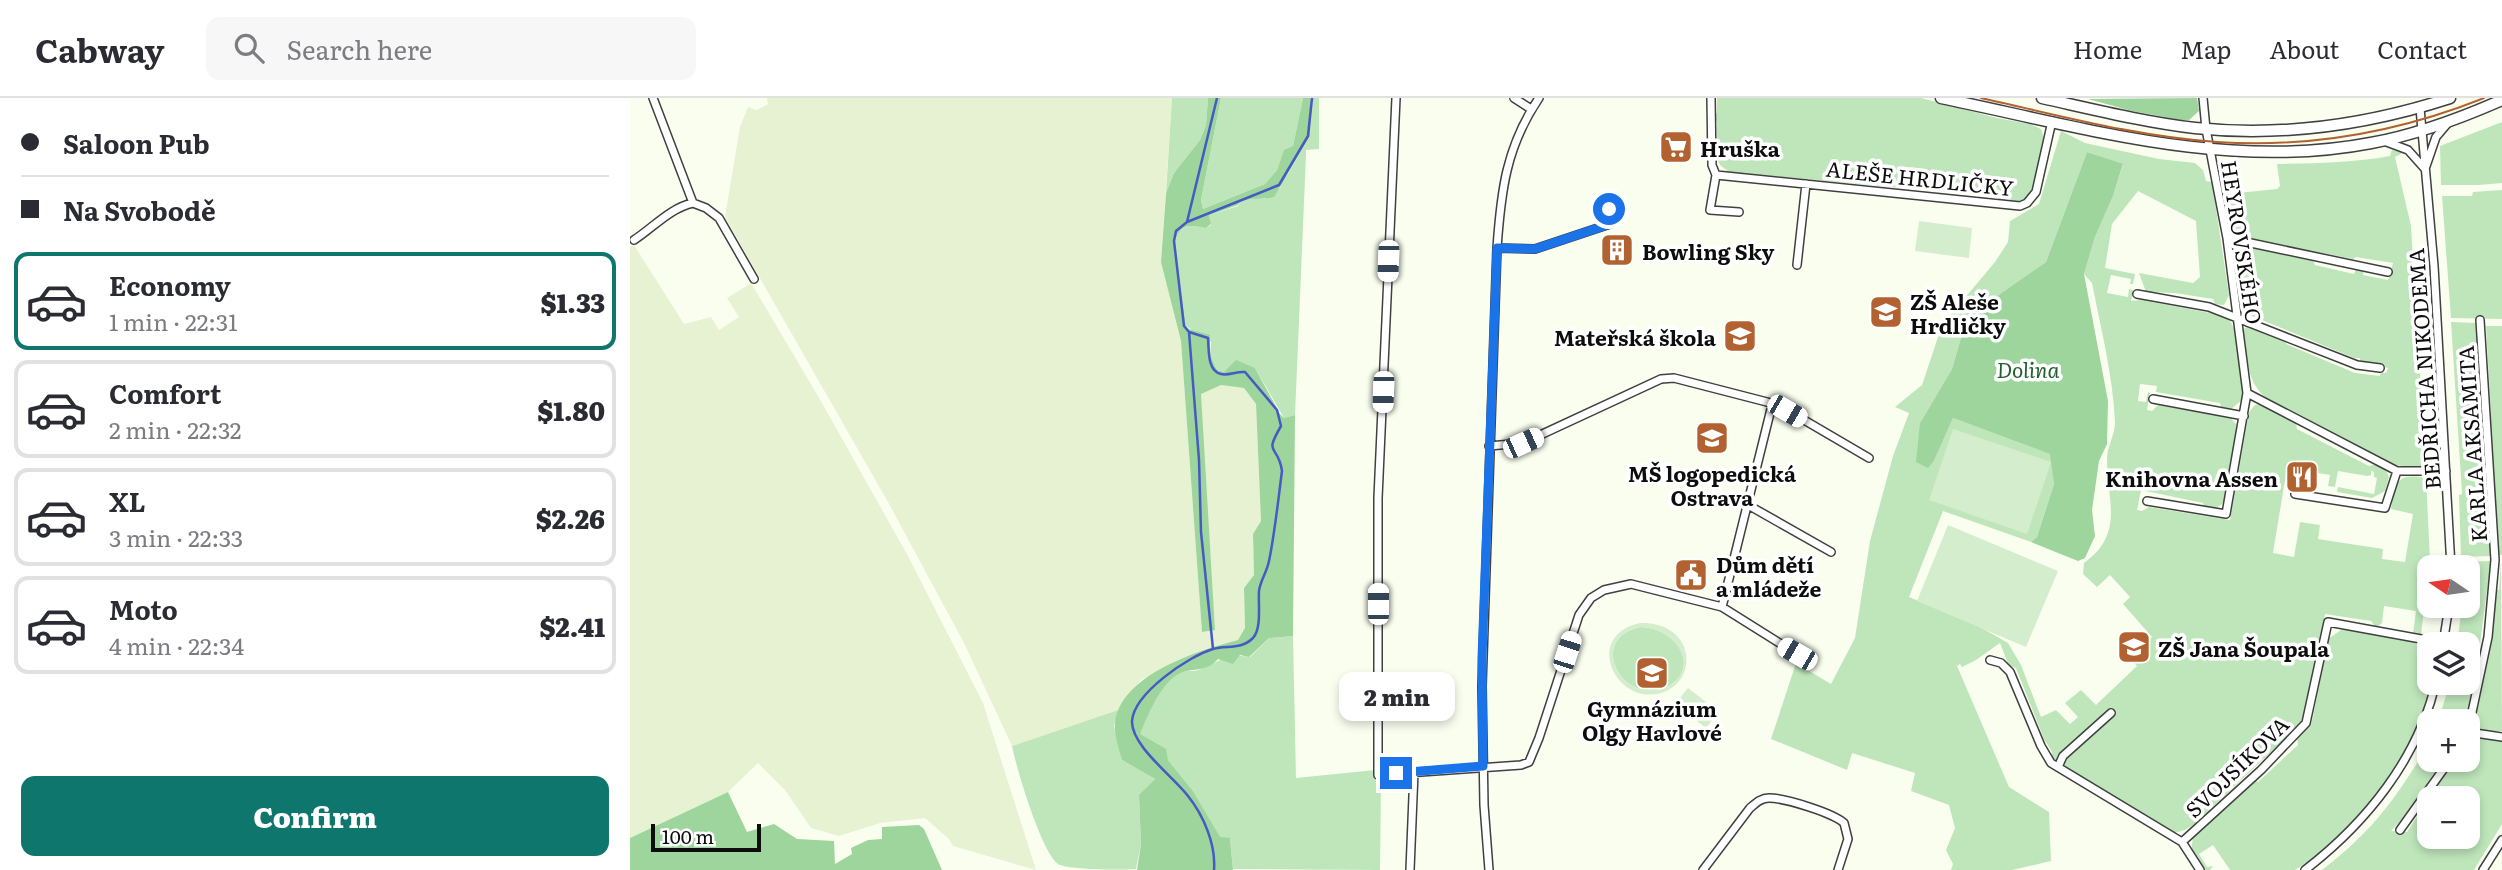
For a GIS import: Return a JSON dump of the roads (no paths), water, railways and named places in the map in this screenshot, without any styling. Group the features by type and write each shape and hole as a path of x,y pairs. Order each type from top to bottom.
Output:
{"street":[{"path":"653,98 693,203"},
{"path":"1396,98 1378,498 1378,775 1521,765 1529,762 1579,615 1591,598 1604,590 1631,584 1722,607 1797,654"},
{"path":"1514,98 1531,109"},
{"path":"1489,870 1483,766 1482,658 1497,248 1501,192 1506,169 1516,140 1539,98"},
{"path":"1711,98 1712,165 1716,175 1710,210 1739,212"},
{"path":"1941,98 1963,100 2162,144 2250,152 2317,150 2383,141 2451,120 2502,100"},
{"path":"2042,98 2157,122 2206,129 2263,130 2372,120 2450,98"},
{"name":"HEYROVSKÉHO","path":"2147,501 2226,514 2244,416 2247,393 2238,316 2203,98"},
{"name":"BEDŘICHA NIKODEMA","path":"2420,108 2434,266 2450,555"},
{"name":"BEDŘICHA NIKODEMA","path":"2425,170 2436,137 2451,120"},
{"name":"ALEŠE HRDLIČKY","path":"1716,175 2020,206 2027,203 2036,192 2052,121"},
{"path":"2383,141 2408,150 2425,170"},
{"name":"ALEŠE HRDLIČKY","path":"1797,265 1806,184"},
{"path":"1497,248 1535,249 1613,223 1605,195"},
{"path":"634,240 670,212 682,205 693,203 706,208 719,218 754,279"},
{"path":"2227,238 2388,272"},
{"path":"2137,294 2209,307 2238,316 2357,365 2380,368"},
{"name":"KARLA AKSAMITA","path":"2473,709 2488,636 2495,560 2480,320"},
{"path":"1489,446 1523,443 1661,379 1674,378 1721,389 1787,411 1869,458"},
{"path":"2247,393 2397,471 2446,471"},
{"path":"2153,399 2244,416"},
{"path":"1722,607 1772,405"},
{"path":"2295,494 2385,509 2397,471"},
{"path":"1748,505 1831,552"},
{"name":"SVOJSÍKOVA","path":"2182,842 2306,723 2328,622 2417,638"},
{"path":"1990,660 2001,663 2010,672 2041,746 2051,763 2182,842 2200,870"},
{"path":"2305,870 2352,829 2396,775 2417,740 2432,695"},
{"path":"2059,767 2063,756 2111,713"},
{"name":"KARLA AKSAMITA","path":"2480,734 2502,737"},
{"path":"1410,870 1414,772"},
{"path":"2400,830 2441,772"},
{"path":"1703,870 1750,808 1766,798 1829,813 1844,823 1848,839 1838,870"},
{"path":"2483,870 2502,840"}],"waterway":[{"path":"1187,222 1217,98"},
{"path":"1214,870 1211,841 1199,812 1182,788 1138,741 1132,721 1142,699 1177,667 1213,649 1244,644 1256,634 1259,622 1259,591 1271,550 1282,471 1272,446 1281,426 1277,410 1245,372 1216,372 1210,359 1208,338 1189,332 1184,326 1174,241 1176,231 1187,222 1279,185 1308,136 1312,98"},
{"path":"1189,332 1199,460 1201,532 1213,649"}],"tram line":[{"path":"1981,98 2158,135 2251,143 2319,140 2353,135 2419,120 2484,98"}],"place":[{"name":"Hruška","path":"1676,147"},
{"name":"Bowling Sky","path":"1617,250"},
{"name":"ZŠ Aleše Hrdličky","path":"1886,312"},
{"name":"Mateřská škola","path":"1740,336"},
{"name":"MŠ logopedická Ostrava","path":"1712,438"},
{"name":"Knihovna Assen","path":"2302,477"},
{"name":"Dům dětí a mládeže","path":"1691,575"},
{"name":"ZŠ Jana Šoupala","path":"2134,647"},
{"name":"Gymnázium Olgy Havlové","path":"1652,673"}],"park label":[{"name":"Dolina","path":"2028,368"}]}
